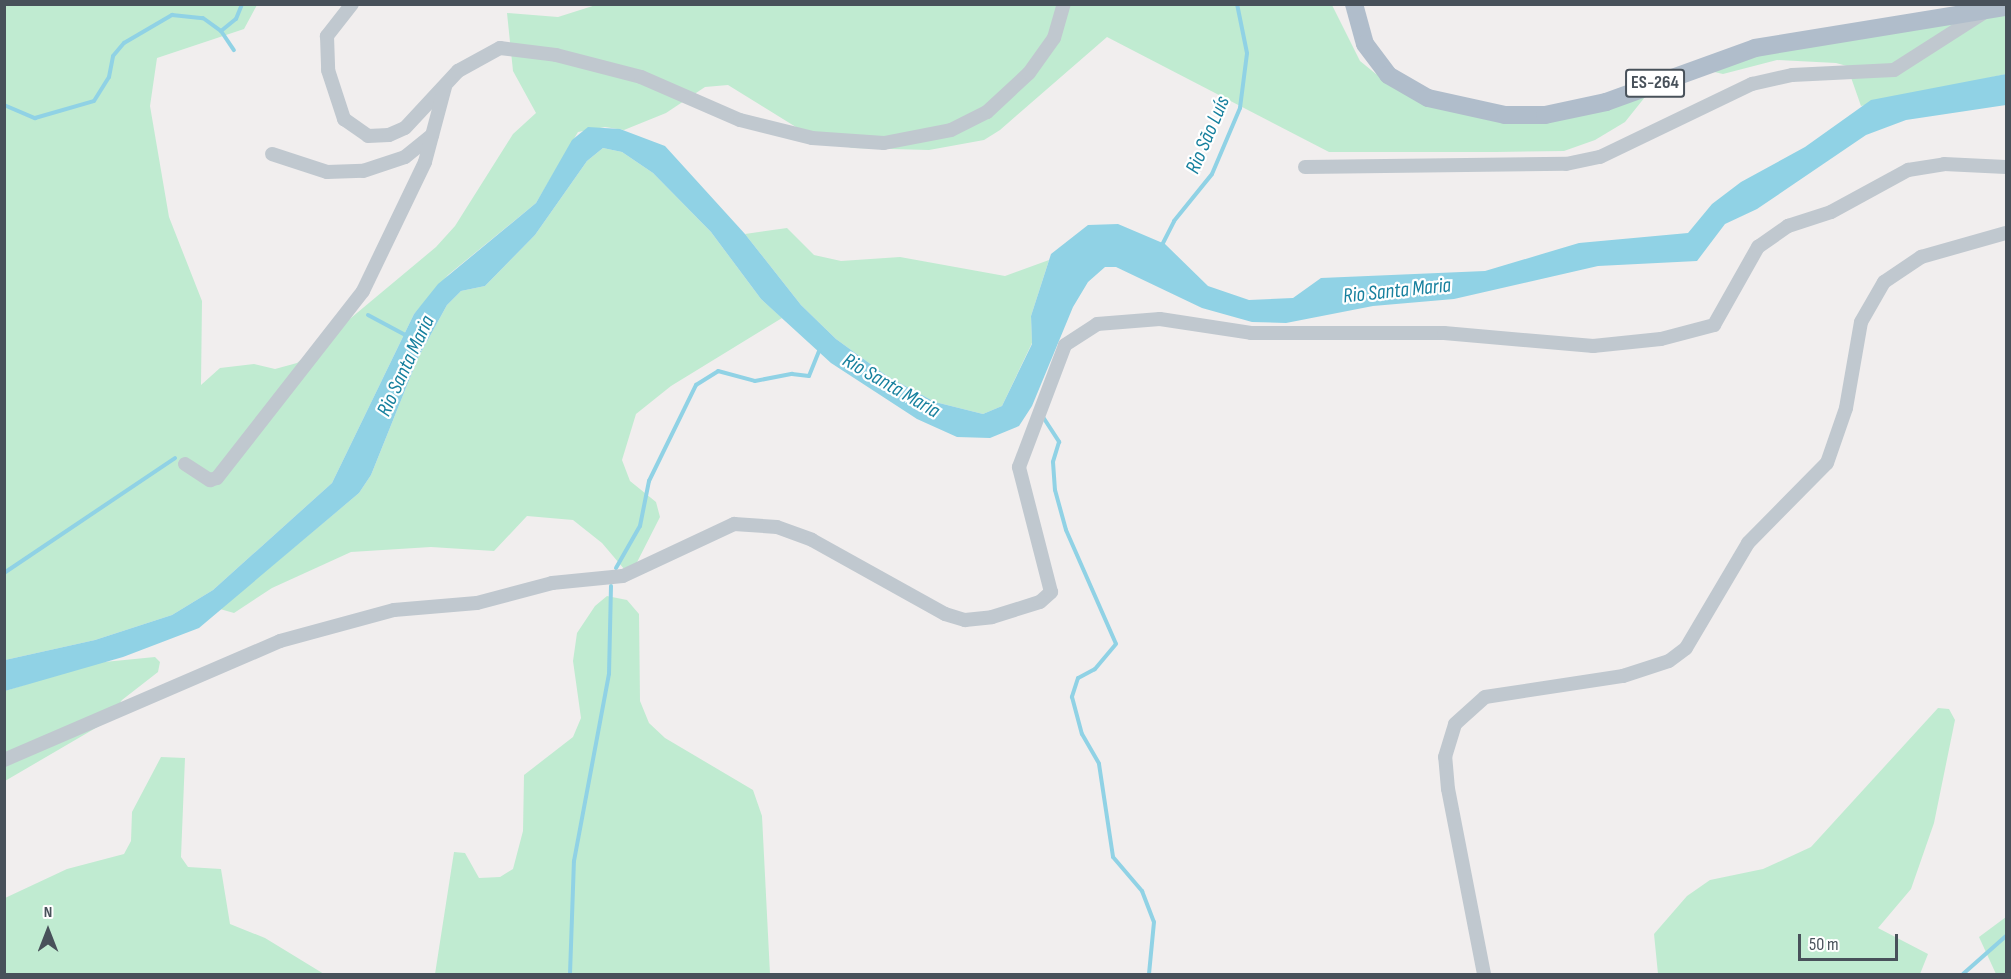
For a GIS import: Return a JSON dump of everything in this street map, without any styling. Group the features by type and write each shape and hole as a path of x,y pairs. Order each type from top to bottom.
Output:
{"main road":[{"name":"ES-264","path":"1354,4 1365,44 1388,75 1428,98 1504,115 1545,115 1606,102 1755,48 1998,8"}],"street":[{"path":"352,4 330,28 325,49 344,118 355,129 378,137 405,128 472,60 489,52 525,48 641,77 740,120 812,138 914,141 951,130 987,112 1029,73 1054,38 1064,4"},
{"path":"1305,167 1566,164 1600,157 1752,84 1792,75 1894,70 1998,8"},
{"path":"185,464 210,480 217,478 363,291 434,134 445,85"},
{"path":"272,154 327,172 363,171 405,157 434,134"},
{"path":"4,760 280,641 394,610 477,603 552,583 623,576 734,524 777,527 812,540 945,614 965,620 992,617 1040,602 1050,592 1020,467 1065,345 1097,324 1139,318 1251,333 1444,333 1593,346 1661,339 1714,325 1758,247 1788,226 1831,212 1908,170 1944,164 2007,166"},
{"path":"1484,975 1448,789 1445,757 1455,724 1485,697 1623,676 1669,661 1686,648 1748,543 1827,463 1846,408 1862,322 1884,282 1921,257 2007,233"}],"green space":[{"path":"599,4 1332,5 1360,61 1376,74 1530,119 1670,73 2006,7 2006,74 1861,106 1847,66 1836,63 1777,60 1723,74 1697,68 1645,97 1625,122 1595,140 1564,151 1496,152 1329,152 1107,37 1000,130 984,140 929,150 852,148 804,132 728,85 705,87 666,113 624,130 605,127 578,132 536,203 448,275 414,314 332,483 213,590 172,615 95,640 5,660 4,5 257,5 244,29 157,58 150,106 169,217 202,301 201,385 220,368 254,364 275,369 297,363 436,247 455,226 513,134 536,113 513,71 507,13 558,17"},
{"path":"603,148 622,152 653,173 711,232 761,299 782,318 671,386 636,414 622,460 630,481 656,502 660,517 630,576 602,543 573,520 527,516 494,551 431,547 351,552 272,588 234,613 220,609 359,493 371,475 418,358 447,305 461,291 485,286 535,235 587,161"},
{"path":"787,228 814,255 841,261 900,257 1005,276 1049,260 1031,316 1032,343 1002,406 983,414 935,402 887,376 836,339 801,305 745,234"},
{"path":"607,596 627,600 639,614 640,701 649,723 665,738 753,790 762,816 770,974 435,974 454,852 465,853 479,878 500,877 513,869 523,831 524,775 573,737 581,718 573,661 577,633 595,606"},
{"path":"155,657 160,662 158,672 122,700 106,722 5,781 5,691 94,663"},
{"path":"1938,708 1949,709 1955,720 1934,823 1911,889 1878,928 1928,954 1920,974 1658,974 1654,934 1687,896 1710,880 1763,869 1811,847"},
{"path":"161,757 185,758 181,857 188,867 221,869 230,924 265,938 324,974 5,974 5,898 67,869 124,854 131,841 132,812"},
{"path":"2006,917 2006,974 1996,974 1979,937"}],"water":[{"name":"Rio Santa Maria","path":"2006,74 2006,105 1906,120 1866,135 1757,209 1725,224 1697,261 1598,266 1454,299 1373,306 1286,323 1252,322 1202,308 1116,267 1105,267 1088,282 1073,307 1032,406 1019,426 990,438 957,437 917,419 831,363 761,299 711,232 653,173 622,152 603,148 587,161 535,235 485,286 461,291 447,305 418,358 371,475 359,493 199,628 123,657 5,691 5,660 95,640 172,615 213,590 332,483 414,314 438,284 536,203 572,140 588,127 620,129 665,146 745,234 801,305 836,339 887,376 935,402 983,414 1002,406 1032,344 1031,316 1051,254 1088,225 1118,224 1165,244 1208,286 1249,300 1293,298 1321,278 1485,271 1579,243 1688,233 1712,204 1741,182 1805,147 1871,100"}],"waterway":[{"path":"221,31 236,19 242,4"},
{"name":"Rio São Luís","path":"1161,247 1174,221 1212,174 1240,108 1247,53 1237,4"},
{"path":"4,105 35,118 94,101 109,77 113,56 124,43 172,15 203,18 221,31 234,50"},
{"name":"Rio Santa Maria","path":"368,315 407,336"},
{"path":"616,568 640,526 649,481 696,385 718,371 755,381 792,374 809,376 820,349"},
{"path":"1043,417 1059,442 1053,462 1055,490 1066,530 1116,644 1095,669 1078,678 1072,697 1082,734 1099,764 1113,857 1142,891 1154,922 1149,974"},
{"path":"4,573 175,458"},
{"path":"570,974 574,861 609,674 611,586"},
{"path":"1963,974 2006,936"}]}
